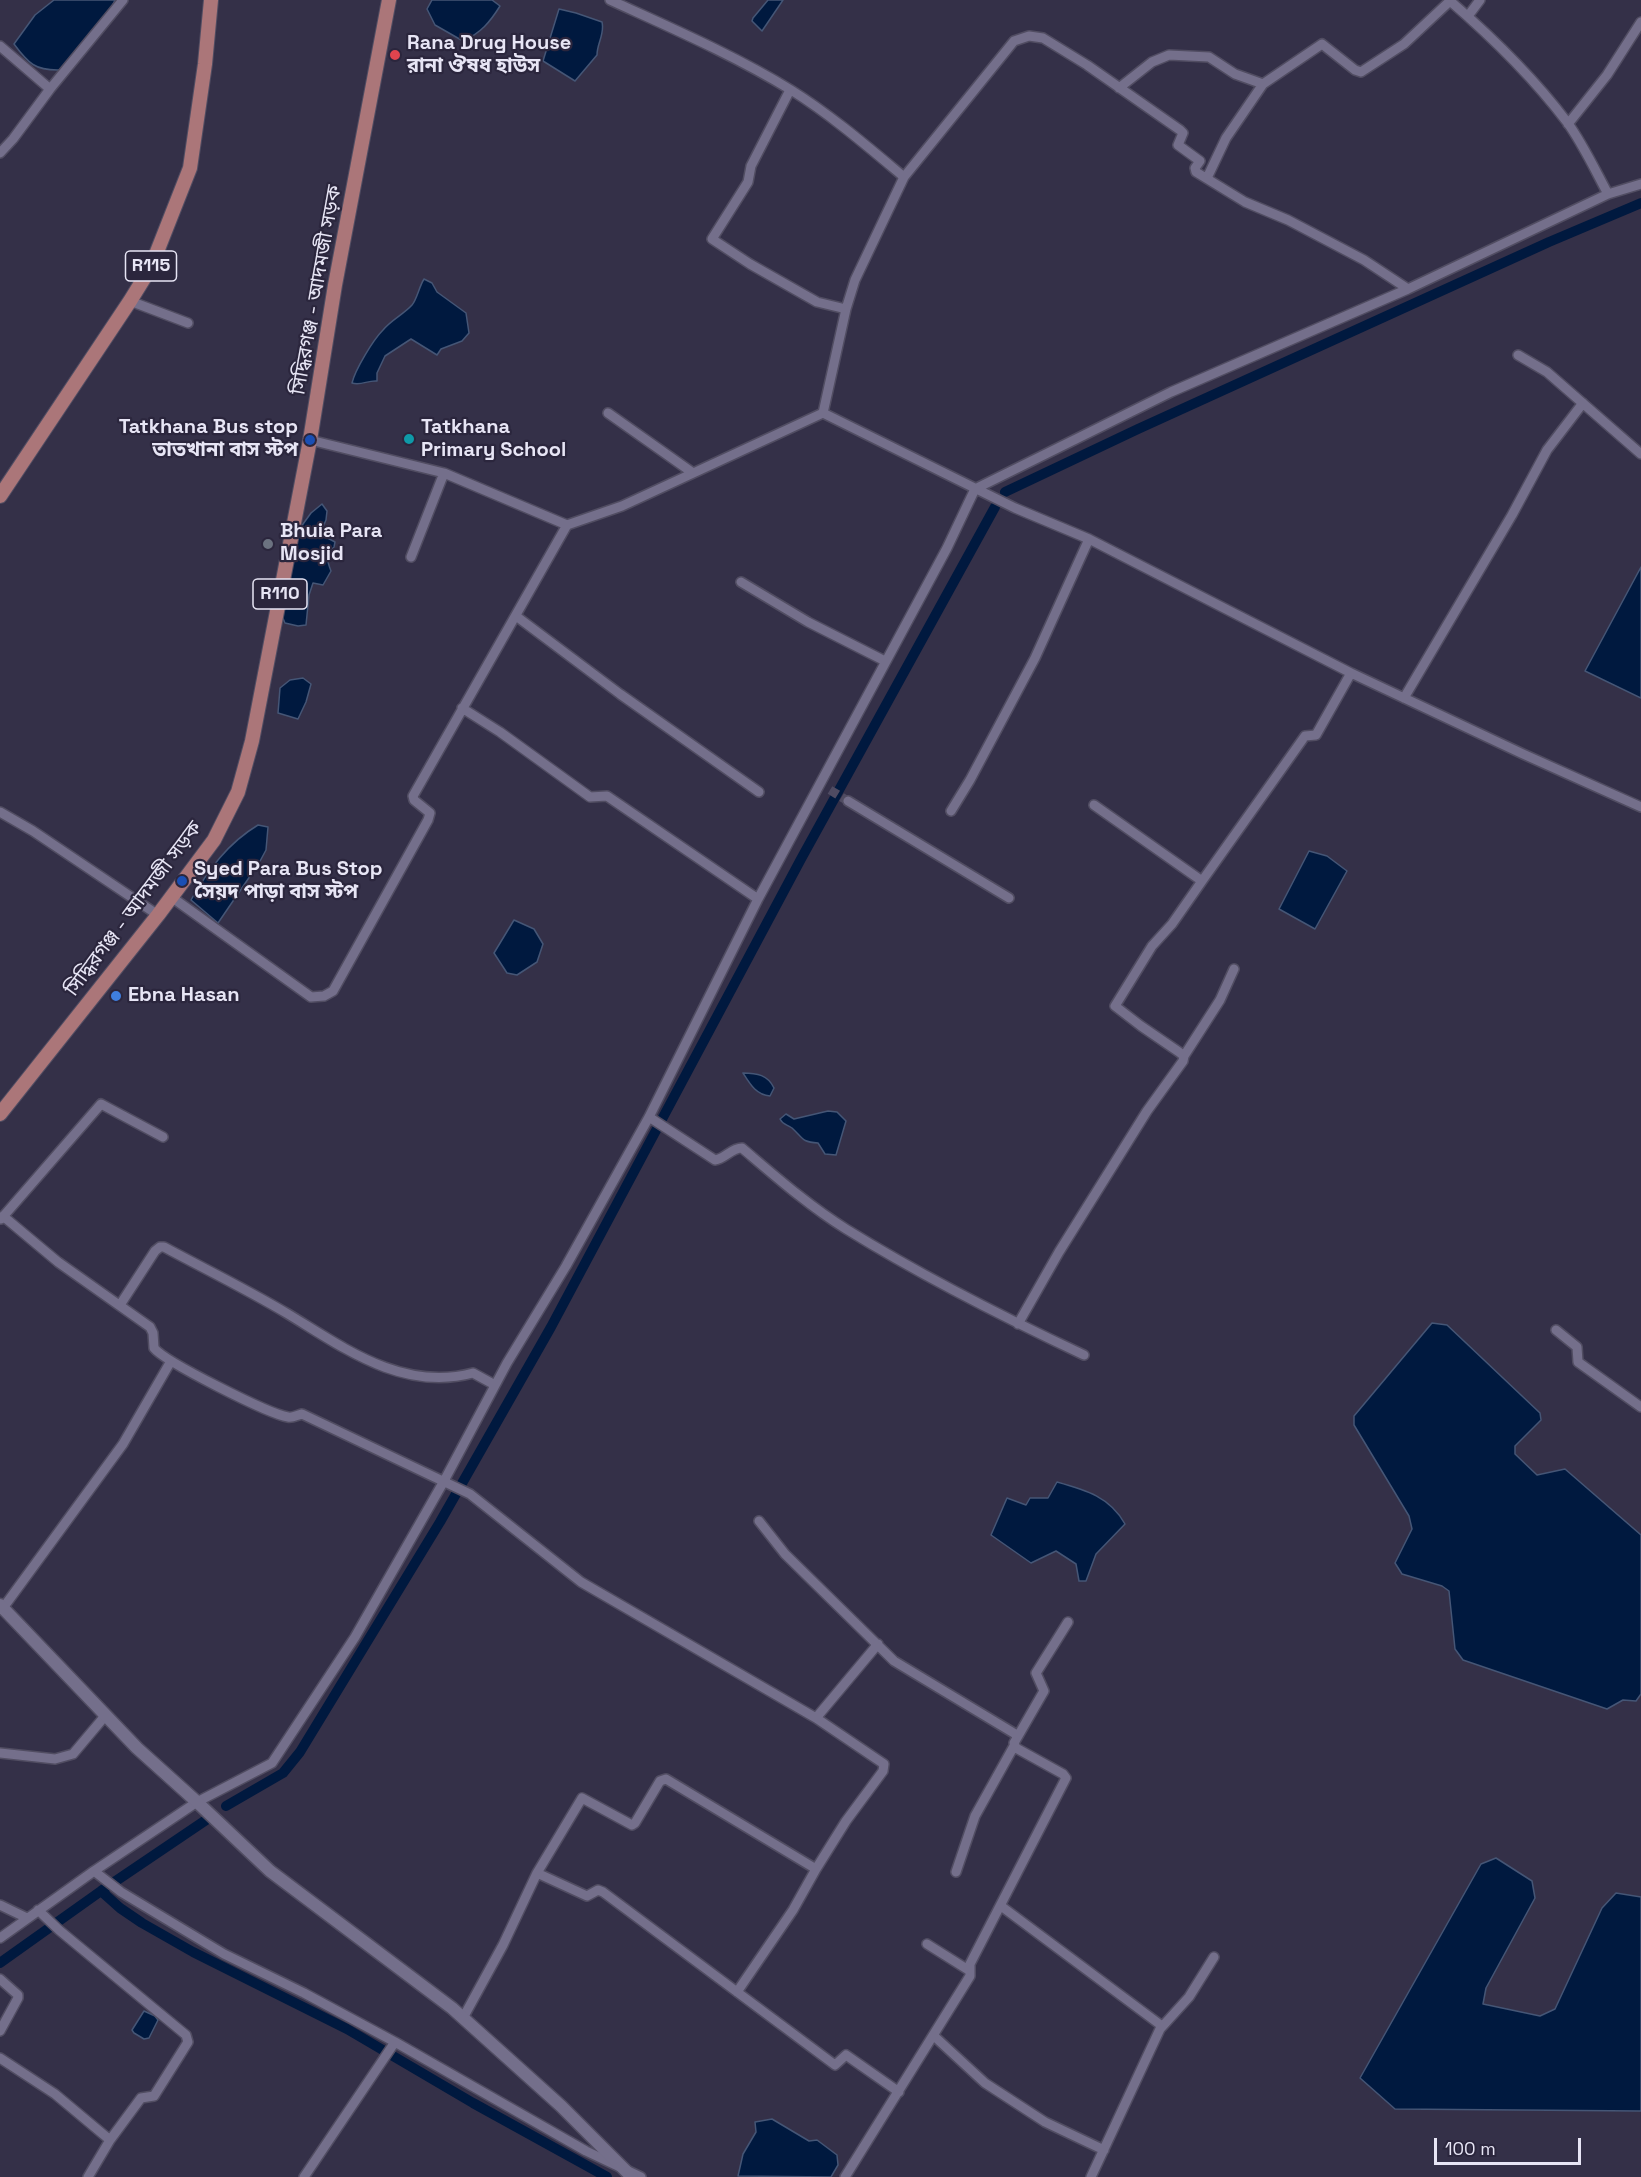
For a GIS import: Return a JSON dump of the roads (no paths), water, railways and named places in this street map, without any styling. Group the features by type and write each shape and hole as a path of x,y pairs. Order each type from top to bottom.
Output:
{"main road":[{"name":"R115","path":"0,496 151,267 190,168 205,64 211,0"},
{"name":"সিদ্ধিরগঞ্জ - আদমজী সড়ক","path":"0,1114 158,915 214,840 238,792 252,741 310,440 335,285 389,0"}],"street":[{"path":"0,153 123,0"},
{"path":"610,0 717,49 790,90 834,120 904,177"},
{"path":"1468,16 1480,0"},
{"path":"1207,178 1226,138 1263,84 1322,44 1355,70 1361,72 1404,44 1449,1 1468,16 1521,69 1568,123 1608,194"},
{"path":"1568,123 1597,90 1641,22"},
{"path":"822,413 855,280 904,177 1014,41 1029,36 1043,38 1183,132 1178,145 1200,160 1194,170 1245,202 1287,220 1364,260 1408,289"},
{"path":"0,46 50,89"},
{"path":"1119,88 1152,62 1169,55 1209,57 1235,74 1263,84"},
{"path":"790,90 749,169 747,182 712,239 750,264 817,302 846,309"},
{"path":"0,1938 27,1918 42,1914 94,1871 197,1802 272,1763 354,1637 449,1483 495,1385 653,1119 758,899 947,548 975,489 1171,392 1408,289 1608,194 1641,184"},
{"path":"130,301 188,323"},
{"path":"1518,355 1547,372 1641,454"},
{"path":"1404,698 1512,515 1547,450 1582,403"},
{"path":"608,413 693,473"},
{"path":"822,413 1015,508 1089,539 1351,673 1641,807"},
{"path":"170,896 311,997 324,996 333,991 428,820 430,813 414,800 413,796 567,525 622,506 822,413"},
{"path":"310,440 444,473 567,525"},
{"path":"411,557 444,473"},
{"path":"951,811 1035,658 1089,539"},
{"path":"741,582 808,622 885,661"},
{"path":"516,616 620,694 759,792"},
{"path":"1184,1056 1115,1006 1152,946 1172,924 1305,736 1316,735 1351,673"},
{"path":"462,708 500,732 590,797 607,796 758,899"},
{"path":"821,785 830,790"},
{"path":"848,801 1009,898"},
{"path":"1094,805 1202,881"},
{"path":"0,812 33,831 158,915"},
{"path":"1018,1324 1059,1252 1220,999 1234,969"},
{"path":"163,1137 101,1104 2,1218 58,1262 150,1327 156,1352 219,1388 287,1417 302,1414 470,1494 580,1582 636,1612 816,1718 884,1764 885,1767 846,1821 816,1869 794,1910 737,1992"},
{"path":"653,1119 715,1160 720,1160 736,1148 742,1148 789,1188 845,1228 1018,1324 1084,1355"},
{"path":"120,1305 155,1251 164,1246 288,1314 360,1358 431,1379 473,1373 495,1385"},
{"path":"1556,1330 1577,1347 1578,1362 1641,1407"},
{"path":"171,1361 123,1444 1,1607 137,1748 270,1871 409,1975 463,2019 561,2106 629,2173"},
{"path":"759,1521 785,1554 894,1660 1017,1735"},
{"path":"956,1872 975,1816 1014,1746 1017,1735 1044,1691 1036,1673 1068,1622"},
{"path":"816,1718 878,1644"},
{"path":"0,1754 55,1759 73,1754 105,1716"},
{"path":"845,2177 970,1976 970,1964 1066,1778 1063,1774 1014,1746"},
{"path":"463,2019 503,1945 537,1873 580,1799 632,1825 663,1779 816,1869"},
{"path":"94,1871 122,1892 224,1954 304,1993 586,2151 641,2177"},
{"path":"537,1873 587,1896 598,1890 603,1892 835,2065 846,2055 899,2092"},
{"path":"0,1905 27,1918"},
{"path":"1000,1906 1116,1989 1162,2026"},
{"path":"42,1914 186,2035 188,2042 154,2096 141,2098 110,2140 88,2177"},
{"path":"927,1944 970,1971"},
{"path":"1091,2177 1162,2026 1189,1996 1214,1957"},
{"path":"0,1979 18,1995 0,2031"},
{"path":"934,2036 985,2083 1045,2122 1104,2150"},
{"path":"304,2177 393,2044"},
{"path":"0,2058 55,2094 110,2140"}],"water":[{"path":"54,0 115,0 111,9 61,70 38,67 14,44 35,15"},
{"path":"432,0 492,0 500,6 484,26 463,41 435,25 427,9"},
{"path":"768,0 783,0 762,31 752,21"},
{"path":"559,9 602,22 597,55 575,81 543,61"},
{"path":"424,279 432,283 437,292 466,313 469,333 462,341 441,349 437,355 411,339 385,356 377,373 377,381 352,383 360,363 374,341 386,326 412,305"},
{"path":"322,504 327,511 320,534 335,542 328,558 331,571 323,585 313,583 309,595 306,625 285,623 279,609 298,531 311,513"},
{"path":"1641,567 1641,698 1585,671"},
{"path":"303,678 311,684 298,719 278,713 280,688 290,680"},
{"path":"258,825 268,827 266,850 218,923 191,900 204,878 228,849"},
{"path":"1309,851 1327,856 1347,871 1315,929 1279,909"},
{"path":"514,920 534,929 543,944 537,962 517,975 507,973 494,953"},
{"path":"743,1073 757,1074 769,1080 774,1088 770,1096 757,1091"},
{"path":"828,1111 837,1112 846,1121 836,1155 825,1154 818,1143 805,1140 780,1119 786,1114 794,1119"},
{"path":"1432,1323 1447,1325 1540,1413 1541,1420 1515,1446 1515,1454 1537,1475 1565,1469 1641,1535 1641,1694 1636,1701 1623,1700 1607,1709 1463,1660 1455,1649 1449,1591 1442,1586 1402,1574 1395,1563 1412,1529 1409,1516 1354,1425 1354,1416"},
{"path":"1057,1482 1078,1488 1105,1501 1125,1524 1096,1554 1086,1581 1079,1581 1076,1564 1056,1551 1031,1563 991,1535 1007,1498 1026,1505 1030,1498 1048,1498"},
{"path":"1496,1858 1532,1881 1535,1898 1486,1988 1483,2004 1540,2016 1555,2009 1602,1908 1616,1893 1641,1897 1641,2111 1395,2109 1360,2078 1481,1864"},
{"path":"144,2011 158,2020 149,2038 144,2039 132,2030"},
{"path":"772,2119 809,2141 817,2140 837,2155 838,2165 831,2177 738,2176 743,2154 756,2132 755,2122"}],"waterway":[{"path":"1005,492 1549,242 1641,203"},
{"path":"226,1806 283,1773 300,1752 440,1522 551,1327 801,859 995,507"},
{"path":"0,1963 206,1820"},
{"path":"101,1891 142,1923 193,1952 347,2029 473,2103 607,2177"}],"tunnel":[{"path":"830,790 848,801"}],"place":[{"name":"Rana Drug House রানা ঔষধ হাউস","path":"395,55"},
{"name":"Tatkhana Primary School","path":"409,439"},
{"name":"Tatkhana Bus stop তাতখানা বাস স্টপ","path":"310,440"},
{"name":"Bhuia Para Mosjid","path":"268,544"},
{"name":"Syed Para Bus Stop সৈয়দ পাড়া বাস স্টপ","path":"182,881"},
{"name":"Ebna Hasan","path":"116,996"}]}
